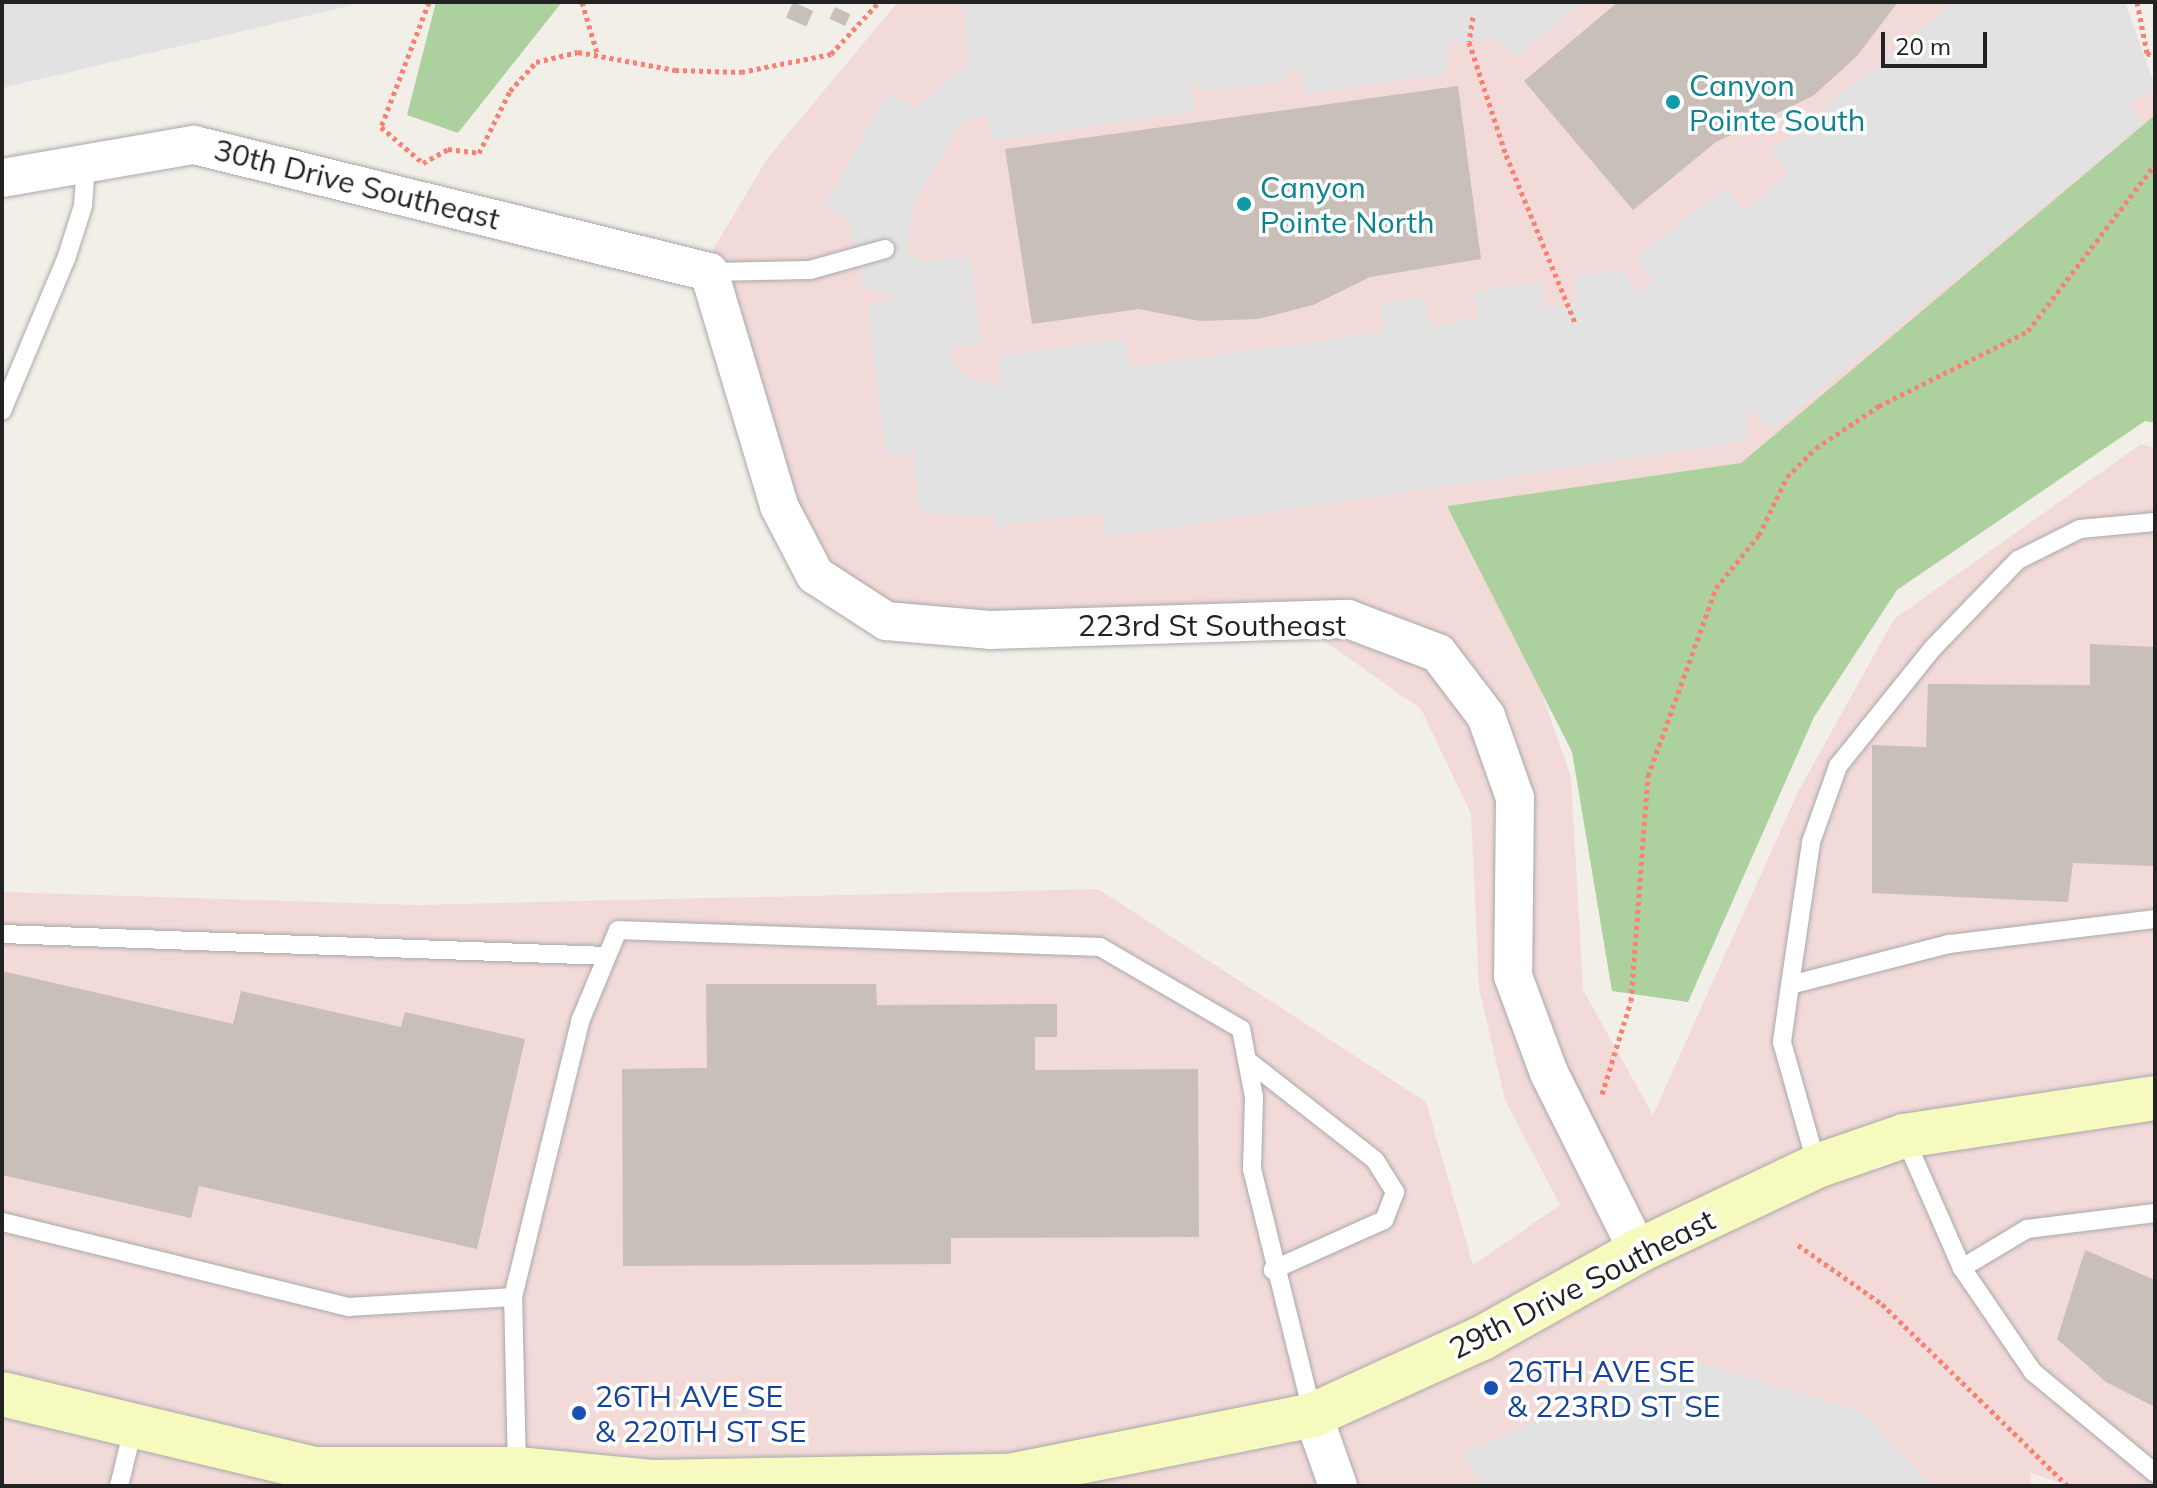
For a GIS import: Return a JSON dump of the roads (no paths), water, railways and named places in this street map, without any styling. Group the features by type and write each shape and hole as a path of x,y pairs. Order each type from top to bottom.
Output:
{"street":[{"name":"30th Drive Southeast","path":"2,178 194,145 709,272"},
{"name":"223rd St Southeast","path":"709,272 779,506 815,575 886,621 990,630 1348,619 1438,653 1486,716 1515,798 1513,976 1549,1073 1638,1251"},
{"name":"29th Drive Southeast","path":"2,1394 133,1429 314,1469 517,1469 651,1482 861,1482 1009,1476 1313,1415 1482,1338 1638,1251 1817,1166 1904,1136 2155,1098"},
{"path":"1313,1415 1338,1486"}],"lane":[{"path":"2,411 67,256 83,206 86,163"},
{"path":"709,272 810,270 885,249"},
{"path":"1817,1166 1782,1042 1811,842 1838,766 1932,649 2018,560 2080,529 2155,522"},
{"path":"1790,985 1949,944 2155,919"},
{"path":"517,1469 513,1297 581,1019 618,930 1100,947 1241,1029 1247,1060 1252,1169 1273,1270 1313,1415"},
{"path":"2,934 607,956"},
{"path":"1247,1060 1375,1160 1395,1192 1384,1220 1273,1270"},
{"path":"1904,1136 1962,1268 2033,1372 2155,1473"},
{"path":"1962,1268 2027,1229 2155,1213"},
{"path":"2,1222 349,1307 513,1297"},
{"path":"119,1486 133,1429"}],"place":[{"name":"Canyon Pointe South","path":"1673,102"},
{"name":"Canyon Pointe North","path":"1244,204"},
{"name":"26TH AVE SE & 223RD ST SE","path":"1491,1388"},
{"name":"26TH AVE SE & 220TH ST SE","path":"579,1413"}]}
